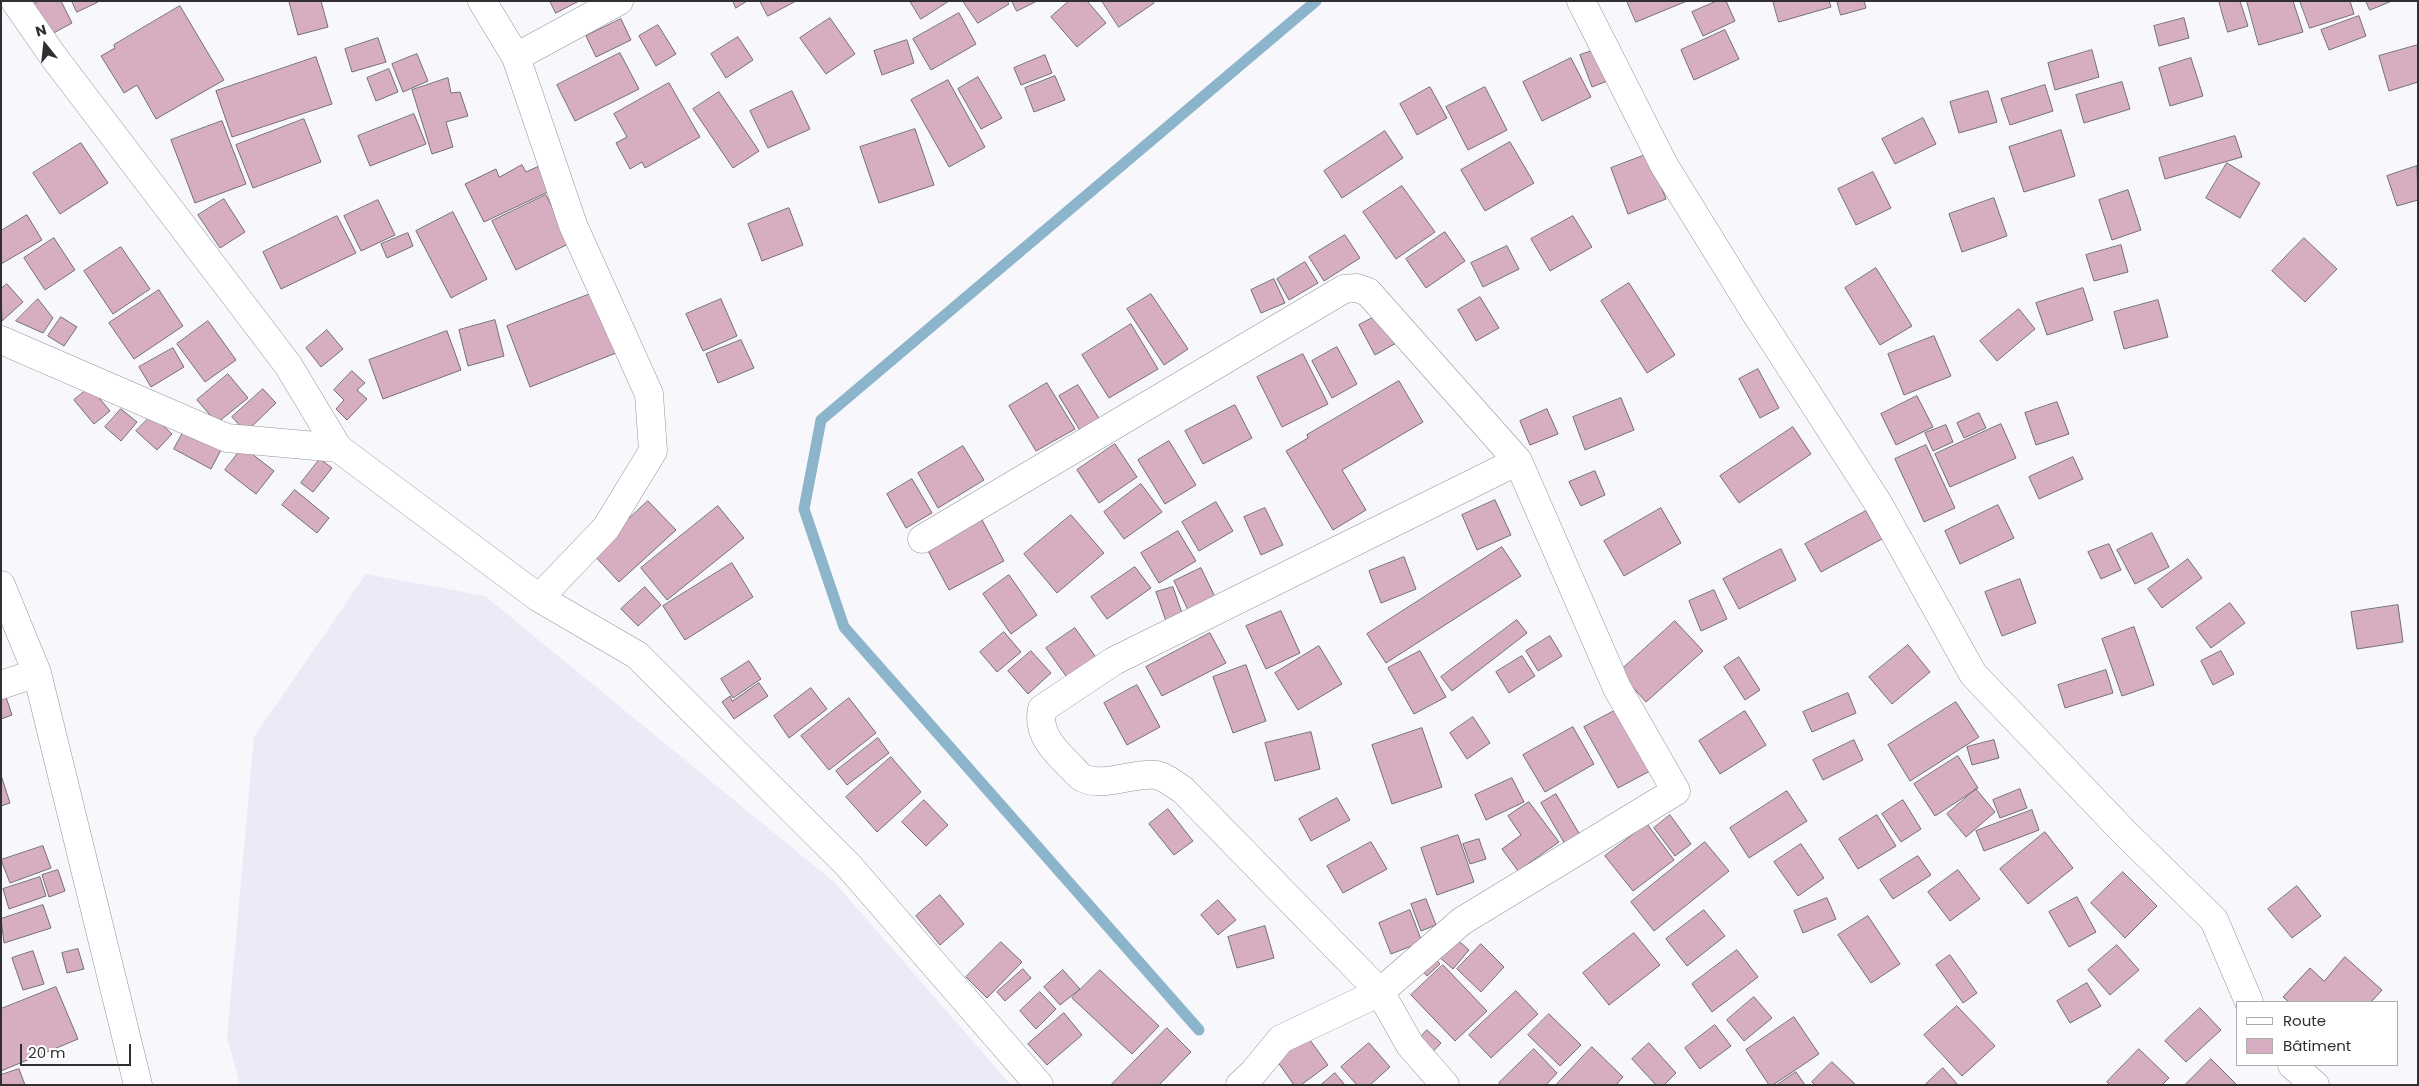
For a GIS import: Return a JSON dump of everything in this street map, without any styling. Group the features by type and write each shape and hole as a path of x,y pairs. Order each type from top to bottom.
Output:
{"street":[{"path":"15,1 53,56 288,365 338,448 540,598 637,655 848,865 1040,1085"},
{"path":"482,1 516,58 573,224 649,394 653,451 606,528 540,598"},
{"path":"516,58 619,1"},
{"path":"1581,1 1664,165 1751,306 1878,503 1973,674 2124,832 2214,920 2249,1001"},
{"path":"922,539 1344,289 1357,288 1368,292 1518,461 1617,688 1676,791 1462,921 1380,992 1281,1039 1253,1073 1240,1085"},
{"path":"1,340 227,438 338,448"},
{"path":"1445,1085 1410,1046 1380,992 1183,790 1157,775 1138,775 1103,781 1083,778 1053,750 1041,730 1040,719 1042,709 1123,657 1518,461"},
{"path":"1,585 37,673 138,1085"},
{"path":"1,685 37,673"},
{"path":"2293,1066 2315,1085"}],"shaded area":[{"path":"366,574 485,596 834,882 1011,1085 240,1085 227,1037 254,737"}],"building":[{"path":"39,1 61,1 72,23 48,36 32,5"},
{"path":"72,1 97,1 98,2 77,12"},
{"path":"321,1 328,27 298,35 289,2"},
{"path":"550,1 579,1 556,13"},
{"path":"733,1 747,1 736,8"},
{"path":"760,1 796,1 768,16"},
{"path":"910,1 949,1 921,19"},
{"path":"963,1 1007,1 1009,4 978,23"},
{"path":"1012,1 1037,1 1017,11"},
{"path":"1069,1 1087,1 1106,23 1077,47 1051,17"},
{"path":"1102,1 1153,1 1154,3 1119,27"},
{"path":"1627,1 1687,1 1636,22"},
{"path":"1717,1 1726,1 1735,21 1703,36 1692,12"},
{"path":"1773,1 1829,1 1831,7 1779,22"},
{"path":"1837,1 1864,1 1866,8 1841,15"},
{"path":"2219,1 2240,1 2248,26 2228,32"},
{"path":"2247,1 2293,1 2303,32 2259,45"},
{"path":"2300,1 2350,1 2354,14 2310,28"},
{"path":"2366,1 2392,1 2370,10"},
{"path":"180,6 224,80 156,119 137,85 124,93 101,56 115,48 114,45"},
{"path":"959,13 976,44 931,70 913,39"},
{"path":"2359,16 2366,36 2329,50 2321,30"},
{"path":"830,18 855,54 826,74 800,38"},
{"path":"2184,18 2189,38 2159,46 2154,26"},
{"path":"621,19 631,40 596,57 586,36"},
{"path":"658,25 676,54 656,66 639,36"},
{"path":"1725,30 1739,59 1694,80 1681,50"},
{"path":"738,37 753,60 726,78 711,54"},
{"path":"378,38 386,62 352,72 345,49"},
{"path":"907,40 914,63 882,75 874,51"},
{"path":"2418,45 2418,82 2389,91 2379,56"},
{"path":"1604,47 1615,78 1592,87 1580,55"},
{"path":"2092,50 2099,77 2055,90 2048,63"},
{"path":"620,53 639,89 575,121 557,85"},
{"path":"417,54 428,81 403,92 392,64"},
{"path":"1045,55 1052,73 1021,85 1014,68"},
{"path":"316,57 332,104 232,137 216,91"},
{"path":"1571,58 1591,97 1542,121 1523,82"},
{"path":"2191,58 2203,96 2170,106 2159,68"},
{"path":"389,69 398,92 376,101 367,78"},
{"path":"1055,76 1065,100 1034,112 1025,88"},
{"path":"978,77 1002,118 981,129 958,89"},
{"path":"448,78 451,93 460,92 468,116 446,122 453,147 432,154 412,90"},
{"path":"948,80 985,147 949,167 911,100"},
{"path":"2122,82 2130,109 2084,123 2076,95"},
{"path":"669,83 700,137 645,168 642,162 630,169 616,143 627,137 614,114"},
{"path":"2045,85 2053,111 2010,125 2001,99"},
{"path":"1430,87 1447,118 1417,135 1400,104"},
{"path":"1485,87 1507,130 1468,150 1446,107"},
{"path":"792,91 810,129 768,148 750,111"},
{"path":"1988,91 1997,122 1959,133 1950,102"},
{"path":"719,92 759,151 733,168 693,109"},
{"path":"414,114 426,144 370,166 358,136"},
{"path":"1923,118 1936,144 1895,164 1882,139"},
{"path":"304,119 321,162 253,188 236,145"},
{"path":"222,121 246,184 195,203 171,140"},
{"path":"915,129 934,185 879,203 860,147"},
{"path":"2061,130 2075,176 2024,192 2009,147"},
{"path":"1385,131 1403,158 1342,198 1324,171"},
{"path":"2235,136 2242,157 2165,179 2159,158"},
{"path":"1510,142 1534,183 1485,211 1461,170"},
{"path":"81,143 108,183 60,214 33,173"},
{"path":"1648,154 1666,199 1628,214 1611,168"},
{"path":"2227,163 2260,183 2240,218 2206,198"},
{"path":"522,165 526,172 539,166 550,191 484,222 465,184 496,169 499,177"},
{"path":"2417,166 2418,200 2397,206 2387,176"},
{"path":"1873,172 1891,208 1856,225 1838,189"},
{"path":"1402,186 1435,232 1396,259 1363,212"},
{"path":"2128,190 2141,230 2112,240 2099,200"},
{"path":"546,195 570,243 516,270 492,221"},
{"path":"1994,198 2007,236 1962,252 1949,214"},
{"path":"224,199 245,232 220,248 198,215"},
{"path":"378,200 395,235 361,251 344,216"},
{"path":"789,208 803,245 762,261 748,224"},
{"path":"453,212 487,279 451,298 416,231"},
{"path":"27,215 42,240 1,264 1,231"},
{"path":"337,216 356,253 281,289 263,252"},
{"path":"1573,216 1592,247 1550,271 1531,239"},
{"path":"1445,232 1465,261 1426,288 1406,259"},
{"path":"408,233 413,246 387,258 381,244"},
{"path":"1345,235 1360,258 1324,281 1309,257"},
{"path":"54,238 75,270 45,290 24,258"},
{"path":"2304,238 2337,269 2305,302 2272,271"},
{"path":"2121,245 2128,272 2094,281 2086,255"},
{"path":"1507,246 1519,269 1483,287 1471,263"},
{"path":"121,247 150,289 113,314 84,271"},
{"path":"1305,262 1318,283 1289,300 1277,279"},
{"path":"1876,268 1912,326 1880,345 1845,288"},
{"path":"1274,279 1285,303 1261,313 1251,290"},
{"path":"1629,283 1675,355 1647,373 1601,301"},
{"path":"7,284 23,302 2,321 1,289"},
{"path":"2083,288 2093,320 2047,335 2036,303"},
{"path":"159,290 183,326 134,359 109,323"},
{"path":"593,293 616,353 530,387 507,326"},
{"path":"1151,294 1188,349 1164,365 1127,309"},
{"path":"1480,297 1499,328 1476,341 1458,310"},
{"path":"38,299 53,318 43,333 16,321"},
{"path":"721,299 737,336 703,351 686,314"},
{"path":"2158,300 2168,337 2124,349 2114,312"},
{"path":"2019,309 2035,329 1997,361 1980,341"},
{"path":"1382,313 1398,342 1375,355 1359,325"},
{"path":"61,317 77,327 64,346 48,336"},
{"path":"495,320 504,356 468,366 459,330"},
{"path":"208,321 236,360 205,382 177,344"},
{"path":"1131,324 1158,369 1109,398 1082,355"},
{"path":"327,330 343,349 321,367 306,348"},
{"path":"447,331 461,370 383,399 369,360"},
{"path":"1934,336 1951,376 1904,395 1888,354"},
{"path":"741,340 754,368 718,383 706,354"},
{"path":"1337,347 1357,384 1332,398 1312,361"},
{"path":"173,348 184,367 151,387 139,367"},
{"path":"1303,354 1328,404 1282,427 1257,377"},
{"path":"1758,369 1779,408 1760,418 1739,379"},
{"path":"352,371 365,383 357,390 367,399 347,420 336,409 344,400 334,390"},
{"path":"228,374 248,398 217,423 197,400"},
{"path":"1399,381 1423,422 1342,470 1366,510 1333,530 1286,451 1308,438 1307,435"},
{"path":"1047,383 1075,429 1036,451 1009,406"},
{"path":"1078,385 1100,420 1081,432 1059,396"},
{"path":"90,387 110,411 94,424 74,400"},
{"path":"263,389 276,403 246,432 232,417"},
{"path":"1917,396 1933,427 1896,445 1881,414"},
{"path":"1621,398 1634,430 1585,450 1573,417"},
{"path":"2057,402 2069,434 2036,445 2025,413"},
{"path":"1235,405 1252,438 1203,464 1185,431"},
{"path":"121,409 137,422 121,441 105,427"},
{"path":"1547,409 1558,434 1530,445 1520,421"},
{"path":"1979,413 1986,428 1964,438 1957,423"},
{"path":"152,415 172,434 157,450 136,431"},
{"path":"2001,424 2016,458 1950,487 1935,454"},
{"path":"1946,425 1953,442 1933,451 1925,433"},
{"path":"1793,427 1811,454 1739,503 1720,476"},
{"path":"185,429 222,448 211,469 174,449"},
{"path":"1169,441 1196,485 1165,504 1138,460"},
{"path":"1115,444 1137,477 1099,503 1077,470"},
{"path":"1926,445 1955,508 1924,522 1895,459"},
{"path":"963,446 984,480 938,508 918,473"},
{"path":"243,447 274,471 256,494 225,470"},
{"path":"2073,457 2083,479 2039,499 2029,477"},
{"path":"320,459 332,468 313,492 301,483"},
{"path":"1595,471 1605,495 1581,506 1569,482"},
{"path":"912,479 932,513 906,528 887,494"},
{"path":"1141,484 1162,512 1124,539 1104,512"},
{"path":"295,490 329,518 317,533 282,505"},
{"path":"1495,500 1511,535 1477,550 1462,515"},
{"path":"648,501 676,530 619,582 592,553"},
{"path":"1216,502 1233,531 1199,551 1182,522"},
{"path":"1998,505 2014,538 1960,564 1945,531"},
{"path":"718,506 744,538 667,600 641,568"},
{"path":"1265,508 1283,545 1261,555 1244,517"},
{"path":"1661,508 1681,543 1624,576 1604,541"},
{"path":"1866,511 1882,539 1821,572 1805,544"},
{"path":"1071,515 1104,553 1057,593 1024,554"},
{"path":"982,520 1004,561 949,590 927,549"},
{"path":"1178,531 1196,561 1159,583 1141,553"},
{"path":"2152,533 2169,567 2135,584 2117,550"},
{"path":"2109,544 2121,570 2101,579 2088,552"},
{"path":"1502,547 1521,576 1386,663 1367,634"},
{"path":"1781,549 1796,580 1739,609 1723,579"},
{"path":"1404,557 1416,589 1381,603 1369,571"},
{"path":"2188,559 2202,578 2162,608 2148,589"},
{"path":"732,563 753,597 685,640 663,606"},
{"path":"1135,567 1151,588 1107,619 1091,597"},
{"path":"1201,568 1217,601 1190,614 1174,581"},
{"path":"1009,575 1037,615 1011,634 983,594"},
{"path":"2020,579 2036,623 2002,636 1985,592"},
{"path":"645,587 661,605 638,626 621,609"},
{"path":"1173,587 1185,622 1168,627 1156,592"},
{"path":"1714,590 1727,619 1701,631 1689,601"},
{"path":"2230,603 2245,623 2211,648 2196,628"},
{"path":"2398,605 2403,642 2357,649 2351,612"},
{"path":"1281,611 1300,653 1266,669 1246,626"},
{"path":"1517,620 1527,633 1452,691 1441,677"},
{"path":"1675,621 1703,651 1646,702 1619,672"},
{"path":"2134,627 2154,685 2122,696 2102,639"},
{"path":"1075,628 1100,663 1071,683 1046,648"},
{"path":"1004,632 1021,652 997,672 980,652"},
{"path":"1210,633 1226,663 1162,696 1146,667"},
{"path":"1550,636 1562,656 1538,671 1526,651"},
{"path":"1908,645 1930,672 1892,704 1869,677"},
{"path":"1319,646 1342,684 1298,710 1275,673"},
{"path":"1031,651 1051,673 1028,694 1008,671"},
{"path":"1420,651 1446,697 1414,714 1388,668"},
{"path":"2221,651 2234,674 2213,685 2201,661"},
{"path":"1522,656 1535,676 1509,693 1496,672"},
{"path":"1739,657 1760,690 1745,700 1724,667"},
{"path":"749,661 761,679 733,698 721,679"},
{"path":"1246,665 1266,721 1233,733 1213,677"},
{"path":"2106,670 2113,693 2065,708 2058,685"},
{"path":"759,683 768,696 734,719 722,702 730,696 732,701"},
{"path":"1137,685 1160,727 1127,745 1104,703"},
{"path":"811,688 827,709 789,738 774,716"},
{"path":"4,691 12,715 1,719 1,692"},
{"path":"1848,693 1856,713 1812,732 1803,712"},
{"path":"849,698 876,733 829,770 801,736"},
{"path":"1956,702 1979,737 1910,781 1888,745"},
{"path":"1616,710 1650,771 1618,788 1584,727"},
{"path":"1745,711 1766,745 1720,774 1699,741"},
{"path":"1473,717 1490,743 1467,759 1450,733"},
{"path":"1573,727 1594,764 1545,792 1523,755"},
{"path":"1422,728 1442,787 1392,804 1372,745"},
{"path":"1311,732 1320,769 1275,781 1265,743"},
{"path":"878,738 889,753 847,785 836,771"},
{"path":"1854,740 1863,760 1823,780 1813,760"},
{"path":"1994,740 1999,758 1972,765 1967,747"},
{"path":"1958,756 1978,788 1935,816 1914,784"},
{"path":"891,757 921,792 877,832 846,797"},
{"path":"1,775 10,803 1,806"},
{"path":"1512,778 1524,802 1486,820 1475,795"},
{"path":"1976,789 1995,812 1966,837 1947,814"},
{"path":"2020,789 2027,808 2000,818 1993,800"},
{"path":"1787,791 1807,821 1749,858 1730,828"},
{"path":"1556,794 1580,835 1565,844 1541,803"},
{"path":"1337,798 1350,820 1311,841 1299,819"},
{"path":"924,800 948,825 926,846 902,822"},
{"path":"1903,800 1921,829 1901,842 1882,814"},
{"path":"1529,802 1559,842 1518,871 1502,849 1521,835 1508,816"},
{"path":"1168,809 1193,841 1174,855 1149,824"},
{"path":"2032,810 2039,830 1984,851 1976,831"},
{"path":"1670,815 1691,844 1675,856 1654,828"},
{"path":"1877,815 1896,846 1858,869 1839,839"},
{"path":"1647,824 1674,860 1633,891 1605,856"},
{"path":"2045,832 2073,868 2028,904 2000,869"},
{"path":"1458,835 1474,882 1437,895 1421,848"},
{"path":"1479,839 1486,859 1470,864 1463,844"},
{"path":"1371,842 1387,869 1343,893 1327,866"},
{"path":"1705,842 1729,871 1654,931 1631,902"},
{"path":"1801,844 1824,878 1798,896 1774,862"},
{"path":"43,846 51,868 10,883 1,860"},
{"path":"1918,856 1931,875 1893,899 1880,880"},
{"path":"58,870 65,891 49,897 42,875"},
{"path":"1958,870 1980,899 1950,921 1928,892"},
{"path":"2123,872 2157,906 2125,938 2091,903"},
{"path":"40,877 46,896 9,909 3,889"},
{"path":"2297,886 2321,916 2292,938 2268,909"},
{"path":"940,895 964,924 940,945 916,916"},
{"path":"2077,897 2096,932 2069,947 2049,912"},
{"path":"1827,898 1836,919 1803,933 1794,911"},
{"path":"1426,899 1436,925 1421,931 1411,904"},
{"path":"1218,900 1236,920 1218,935 1201,915"},
{"path":"43,905 51,928 4,943 1,919"},
{"path":"1410,910 1422,942 1391,954 1379,923"},
{"path":"1704,910 1725,936 1687,966 1666,939"},
{"path":"1868,916 1900,964 1871,983 1838,935"},
{"path":"1265,926 1274,958 1237,968 1228,937"},
{"path":"1634,933 1660,965 1609,1005 1583,973"},
{"path":"1455,938 1469,950 1453,969 1439,957"},
{"path":"1001,942 1022,962 987,998 966,977"},
{"path":"1481,944 1504,967 1481,992 1457,969"},
{"path":"2117,945 2139,970 2110,995 2088,970"},
{"path":"78,949 84,969 67,973 62,953"},
{"path":"1737,950 1758,977 1712,1012 1692,984"},
{"path":"33,951 44,984 23,990 12,958"},
{"path":"1432,955 1440,964 1427,976 1419,967"},
{"path":"1950,955 1977,993 1963,1003 1936,965"},
{"path":"2345,957 2382,990 2372,1001 2288,1001 2283,997 2310,968 2324,981"},
{"path":"1443,965 1487,1011 1455,1041 1411,995"},
{"path":"1023,969 1031,978 1005,1001 997,992"},
{"path":"1063,970 1080,989 1060,1005 1044,987"},
{"path":"1100,970 1159,1026 1132,1054 1072,998"},
{"path":"2087,983 2101,1006 2070,1023 2057,1001"},
{"path":"56,987 78,1039 1,1071 1,1009"},
{"path":"1516,991 1538,1014 1491,1058 1469,1035"},
{"path":"1040,992 1056,1009 1036,1029 1020,1011"},
{"path":"1754,997 1772,1018 1744,1041 1727,1020"},
{"path":"1957,1006 1995,1046 1962,1076 1924,1035"},
{"path":"2200,1008 2221,1030 2186,1062 2165,1041"},
{"path":"1064,1013 1082,1035 1047,1065 1028,1044"},
{"path":"1549,1014 1581,1045 1560,1066 1528,1035"},
{"path":"1794,1017 1819,1054 1773,1085 1769,1085 1746,1050"},
{"path":"1715,1025 1731,1046 1700,1069 1685,1048"},
{"path":"1167,1028 1191,1052 1159,1085 1111,1085"},
{"path":"1427,1030 1441,1043 1426,1059 1412,1047"},
{"path":"1307,1036 1328,1065 1301,1085 1294,1085 1275,1058"},
{"path":"1369,1043 1390,1067 1370,1085 1357,1085 1341,1067"},
{"path":"1649,1043 1676,1073 1664,1085 1656,1085 1632,1059"},
{"path":"1592,1047 1623,1077 1616,1085 1556,1085"},
{"path":"1534,1049 1557,1073 1546,1085 1501,1085 1499,1083"},
{"path":"2139,1049 2169,1078 2162,1085 2110,1085 2107,1082"},
{"path":"2211,1059 2237,1085 2185,1085"},
{"path":"1832,1062 1856,1085 1815,1085 1812,1082"},
{"path":"1943,1068 1958,1085 1925,1085"},
{"path":"19,1069 25,1085 1,1085 1,1075"},
{"path":"1796,1072 1805,1085 1777,1085"},
{"path":"1335,1073 1345,1085 1321,1085"}],"waterway":[{"path":"1199,1030 844,627 804,509 821,420 1316,1"}]}
